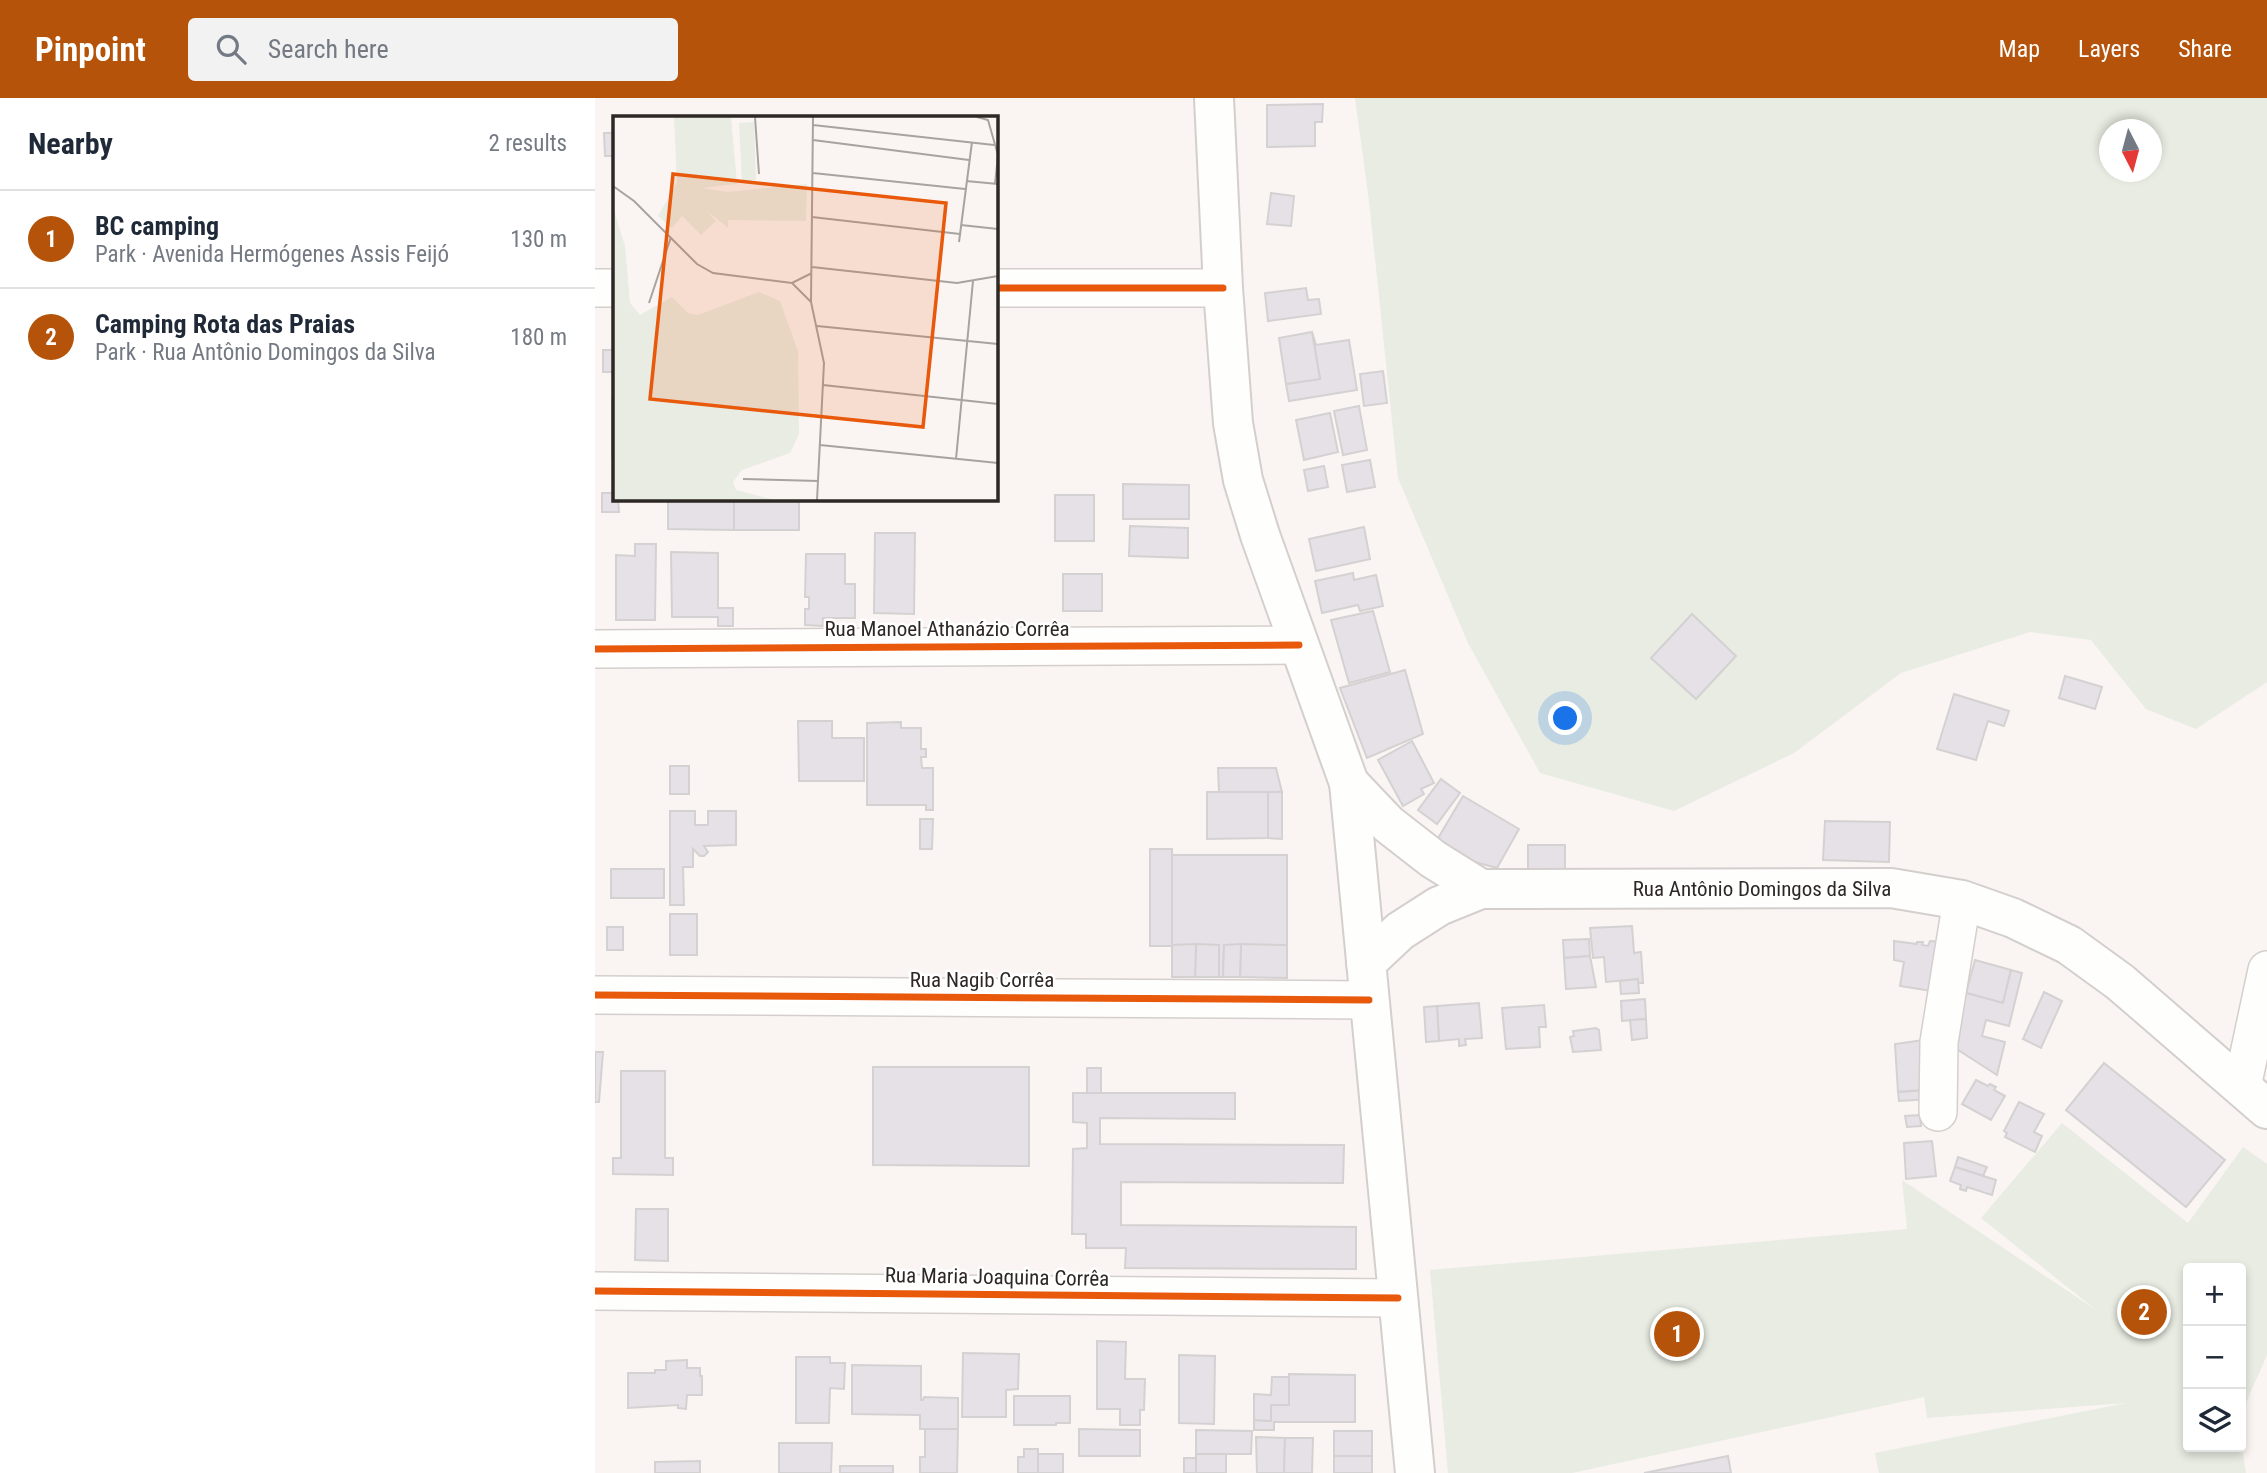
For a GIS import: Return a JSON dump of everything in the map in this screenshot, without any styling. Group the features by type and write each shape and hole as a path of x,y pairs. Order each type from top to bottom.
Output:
{"main road":[{"path":"1214,98 1223,288 1233,423 1243,480 1260,535 1349,783 1415,1473"},
{"path":"1349,783 1388,824 1433,859 1481,889"},
{"name":"Rua Antônio Domingos da Silva","path":"1366,962 1400,931 1429,912 1481,889 1891,888 1962,900 2013,918 2069,945 2120,982 2255,1098"}],"street":[{"path":"595,288 613,288"},
{"path":"997,288 1223,288"},
{"name":"Rua Manoel Athanázio Corrêa","path":"595,649 1300,645"},
{"path":"1938,1112 1939,1042 1962,900"},
{"path":"2255,1098 2267,970"},
{"name":"Rua Nagib Corrêa","path":"595,995 1369,1000"},
{"name":"Rua Maria Joaquina Corrêa","path":"595,1291 1398,1298"}],"shaded area":[{"path":"1355,98 2267,98 2267,682 2196,729 2146,709 2091,640 2030,632 1901,673 1794,753 1674,811 1540,773 1468,643 1398,478 1369,201"},
{"path":"2062,1123 2188,1223 2243,1147 2267,1164 2267,1355 2246,1403 2246,1263 2183,1263 2183,1452 2243,1452 2246,1473 1879,1473 1875,1453 2126,1403 1927,1418 1924,1397 1572,1473 1448,1473 1430,1270 1907,1229 1902,1180 2096,1310 1981,1218"}],"building":[{"path":"1323,104 1322,122 1315,122 1315,146 1267,147 1267,105"},
{"path":"604,133 613,133 613,156 605,156"},
{"path":"1271,193 1294,196 1291,226 1267,224"},
{"path":"1306,288 1308,300 1319,299 1321,314 1268,321 1265,293"},
{"path":"1312,332 1316,345 1349,340 1357,390 1289,401 1286,384 1320,379"},
{"path":"1312,332 1320,379 1286,384 1279,338"},
{"path":"603,350 613,350 613,372 603,372"},
{"path":"1383,371 1387,403 1364,406 1360,374"},
{"path":"612,399 613,399 613,457"},
{"path":"1359,406 1367,450 1343,455 1334,411"},
{"path":"1330,413 1338,452 1304,460 1296,420"},
{"path":"1370,460 1375,487 1347,492 1342,465"},
{"path":"1324,466 1328,487 1308,491 1304,470"},
{"path":"1123,484 1189,485 1189,519 1123,519"},
{"path":"602,493 613,493 613,500 618,500 619,512 602,512"},
{"path":"1055,495 1094,495 1094,541 1055,541"},
{"path":"668,500 734,500 734,530 668,529"},
{"path":"734,500 799,500 799,530 734,530"},
{"path":"1130,526 1188,528 1188,558 1129,556"},
{"path":"1364,527 1370,559 1316,571 1309,539"},
{"path":"875,533 915,533 914,614 874,613"},
{"path":"635,544 656,544 655,620 616,620 616,555 635,556"},
{"path":"671,552 718,553 718,608 733,608 733,626 718,626 718,617 672,617"},
{"path":"806,554 845,554 845,584 855,584 855,618 823,618 823,626 805,625 805,609 809,609 809,597 805,597"},
{"path":"1353,573 1354,580 1376,575 1383,606 1360,611 1358,605 1322,613 1315,581"},
{"path":"1063,574 1102,574 1102,611 1063,611"},
{"path":"1373,611 1390,672 1349,683 1331,620"},
{"path":"1692,614 1736,656 1696,699 1651,658"},
{"path":"1405,670 1423,734 1367,758 1340,688"},
{"path":"2065,676 2102,687 2095,709 2059,698"},
{"path":"1954,694 2009,711 2004,726 1988,721 1976,760 1937,749"},
{"path":"798,721 832,721 832,738 864,738 864,781 799,781"},
{"path":"901,722 901,728 921,728 921,749 926,749 926,757 921,757 922,768 933,768 933,810 926,810 926,805 867,805 867,723"},
{"path":"1412,741 1434,783 1421,789 1424,794 1403,806 1378,760"},
{"path":"670,766 689,766 689,794 670,794"},
{"path":"1218,768 1276,768 1282,792 1219,792"},
{"path":"1441,779 1460,793 1437,824 1418,810"},
{"path":"1207,792 1268,792 1268,838 1207,839"},
{"path":"1268,792 1282,792 1282,839 1268,838"},
{"path":"1463,796 1519,829 1497,868 1471,861 1437,840"},
{"path":"670,811 695,811 695,825 708,825 708,811 736,811 736,845 704,846 708,852 704,856 700,856 693,849 693,867 683,867 684,905 670,905"},
{"path":"920,819 933,819 932,849 920,849"},
{"path":"1825,821 1890,822 1889,862 1823,860"},
{"path":"1528,845 1565,845 1565,877 1528,878"},
{"path":"1150,849 1172,849 1172,946 1150,946"},
{"path":"1172,855 1287,855 1287,945 1224,945 1223,977 1219,977 1219,945 1172,945"},
{"path":"611,869 664,869 664,898 611,898"},
{"path":"670,914 697,914 697,955 670,955"},
{"path":"1632,926 1634,953 1641,952 1643,983 1638,983 1638,979 1606,982 1604,957 1593,958 1590,928"},
{"path":"607,927 623,927 623,950 607,950"},
{"path":"1589,939 1590,956 1564,958 1563,940"},
{"path":"1894,941 1917,944 1923,942 1922,945 1928,946 1930,941 1946,942 1938,992 1900,986 1904,962 1894,960"},
{"path":"1196,944 1219,945 1219,977 1195,977"},
{"path":"1196,944 1195,977 1172,977 1172,945"},
{"path":"1241,944 1287,945 1287,978 1240,977"},
{"path":"1241,944 1240,977 1223,977 1224,945"},
{"path":"1590,956 1596,987 1566,989 1564,958"},
{"path":"1975,960 2011,970 2003,1003 1966,993"},
{"path":"2011,970 2022,973 2009,1026 1986,1020 1982,1036 2005,1042 1997,1075 1952,1046 1966,993 2003,1003"},
{"path":"1638,979 1639,993 1621,994 1620,981"},
{"path":"2044,992 2062,1001 2041,1048 2023,1039"},
{"path":"1645,999 1646,1019 1622,1021 1621,1001"},
{"path":"1479,1003 1482,1038 1465,1039 1466,1045 1459,1046 1459,1039 1439,1041 1437,1006"},
{"path":"1544,1005 1546,1027 1539,1027 1540,1047 1506,1049 1502,1008"},
{"path":"1437,1006 1439,1041 1426,1042 1424,1007"},
{"path":"1646,1019 1647,1038 1632,1040 1630,1020"},
{"path":"1596,1028 1599,1030 1601,1050 1573,1052 1570,1037 1574,1036 1573,1031"},
{"path":"1931,1039 1934,1089 1898,1092 1895,1044"},
{"path":"595,1052 603,1052 599,1102 595,1102"},
{"path":"2104,1063 2225,1160 2186,1207 2066,1110"},
{"path":"873,1067 1029,1067 1029,1166 873,1165"},
{"path":"1087,1068 1101,1068 1101,1093 1087,1093"},
{"path":"621,1071 665,1071 665,1158 673,1158 673,1175 613,1174 613,1158 621,1158"},
{"path":"1976,1080 1996,1087 1994,1090 2005,1096 1991,1120 1962,1104"},
{"path":"1930,1090 1931,1099 1899,1101 1898,1092"},
{"path":"1073,1093 1235,1093 1235,1119 1100,1118 1100,1144 1344,1145 1343,1183 1121,1182 1121,1225 1356,1227 1356,1269 1125,1268 1126,1248 1086,1248 1086,1234 1072,1234 1073,1149 1087,1148 1087,1123 1073,1122"},
{"path":"2019,1102 2044,1114 2034,1132 2042,1136 2035,1152 2005,1137 2007,1133 2004,1131"},
{"path":"1920,1115 1921,1126 1907,1127 1905,1116"},
{"path":"1932,1141 1936,1176 1906,1179 1904,1143"},
{"path":"1958,1157 1987,1167 1983,1176 1955,1167"},
{"path":"1955,1167 1996,1180 1992,1195 1967,1187 1966,1191 1960,1189 1961,1185 1950,1181"},
{"path":"636,1209 668,1209 668,1261 635,1260"},
{"path":"1097,1341 1126,1342 1125,1379 1145,1379 1144,1410 1140,1410 1140,1425 1120,1425 1120,1409 1097,1409"},
{"path":"963,1353 1019,1354 1018,1389 1006,1390 1006,1417 962,1417"},
{"path":"1179,1355 1215,1356 1214,1424 1179,1423"},
{"path":"796,1357 830,1357 830,1363 845,1363 844,1389 830,1388 829,1423 796,1423"},
{"path":"687,1360 687,1368 700,1368 702,1395 687,1395 686,1409 678,1408 678,1405 628,1408 628,1373 655,1373 655,1370 666,1370 666,1361"},
{"path":"852,1365 921,1366 921,1400 924,1397 958,1398 958,1429 920,1429 920,1415 852,1414"},
{"path":"1289,1374 1355,1375 1355,1422 1274,1422 1274,1430 1254,1430 1254,1420 1271,1421 1271,1405 1289,1405"},
{"path":"1272,1377 1289,1377 1289,1405 1271,1405 1271,1421 1254,1420 1254,1394 1271,1395"},
{"path":"1014,1396 1070,1396 1070,1423 1014,1425"},
{"path":"925,1429 958,1429 957,1473 920,1473 920,1457 925,1457"},
{"path":"1079,1429 1140,1430 1140,1456 1079,1456"},
{"path":"1196,1430 1252,1431 1251,1454 1196,1454"},
{"path":"1334,1431 1372,1431 1372,1456 1334,1456"},
{"path":"1256,1437 1285,1438 1284,1473 1257,1473"},
{"path":"1285,1438 1313,1438 1312,1473 1284,1473"},
{"path":"779,1443 832,1443 831,1473 779,1473"},
{"path":"1024,1449 1038,1449 1038,1473 1018,1473 1018,1457 1024,1457"},
{"path":"1038,1454 1063,1454 1063,1473 1038,1473"},
{"path":"1196,1454 1226,1454 1226,1473 1196,1473"},
{"path":"1334,1456 1372,1456 1372,1473 1334,1473"},
{"path":"1728,1456 1731,1473 1644,1473"},
{"path":"1184,1458 1196,1458 1196,1473 1184,1473"},
{"path":"700,1461 700,1473 655,1473 655,1462"},
{"path":"840,1466 893,1466 893,1473 840,1473"}],"cycle path":[{"path":"997,288 1223,288"},
{"path":"595,649 1299,645"},
{"path":"595,995 1369,1000"},
{"path":"595,1291 1398,1298"}],"place":[{"name":"Camping Rota das Praias","path":"2144,1312"},
{"name":"BC camping","path":"1677,1334"}]}
